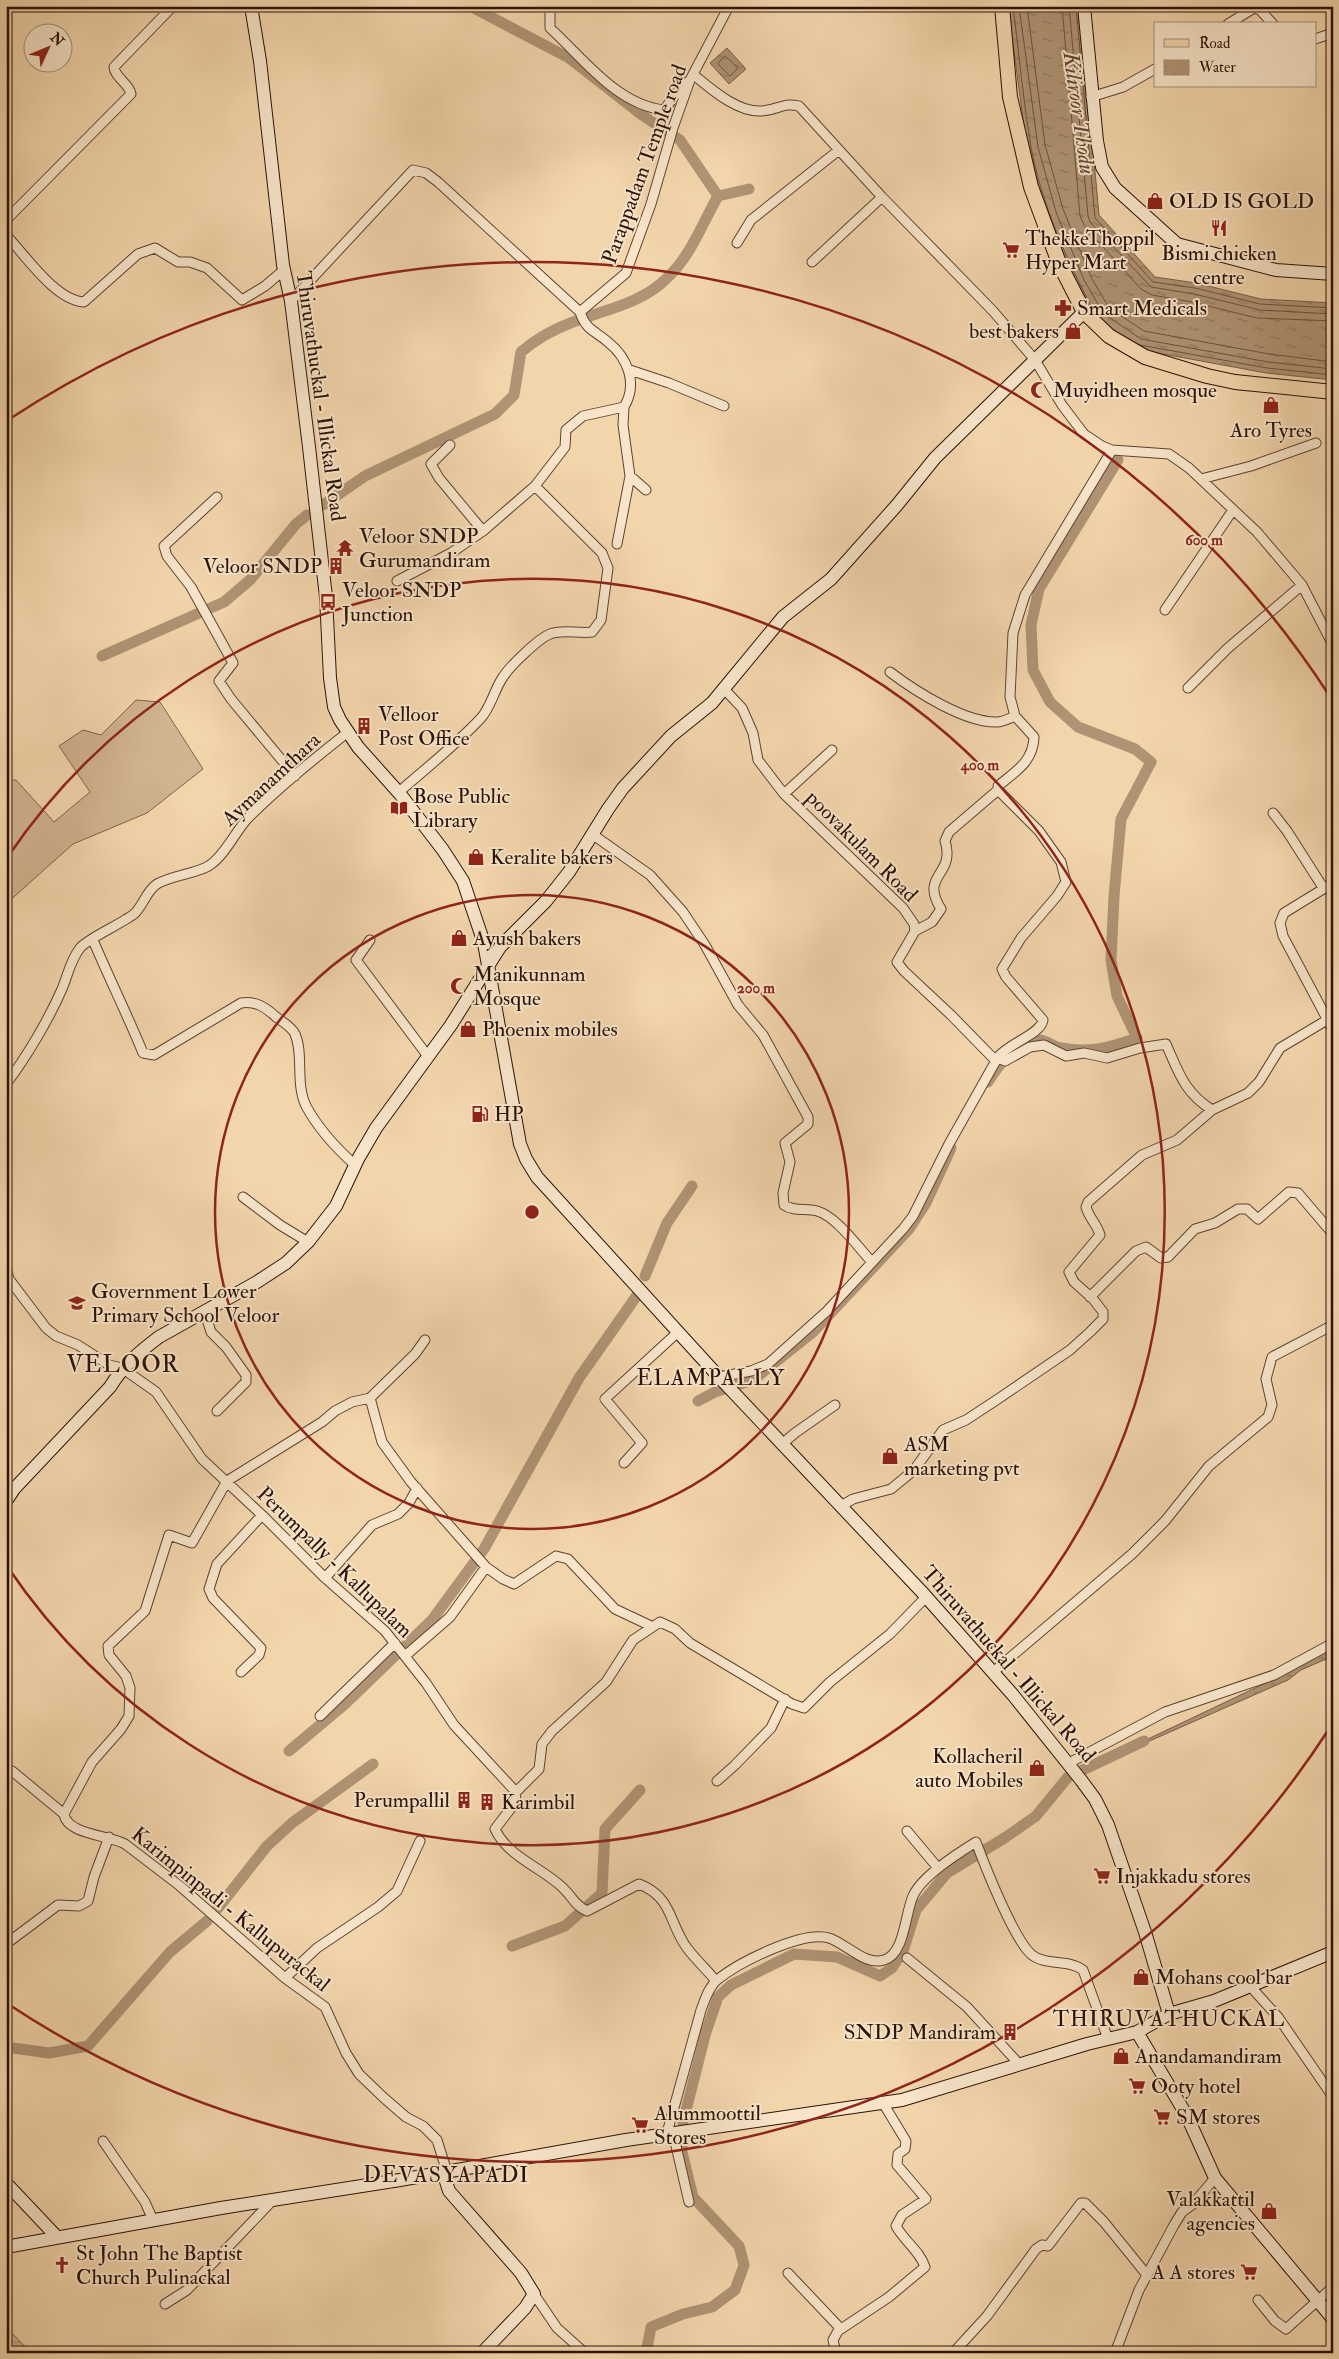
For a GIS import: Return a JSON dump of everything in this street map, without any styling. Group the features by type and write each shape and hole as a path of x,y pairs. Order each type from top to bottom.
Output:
{"main road":[{"name":"Thiruvathuckal - Illickal Road","path":"251,6 260,61 284,270 291,301 326,597 331,695 340,720 348,732 399,792 443,850 463,881 477,919 488,967 520,1144 526,1159 537,1177 726,1385 926,1597 1070,1765 1098,1805 1111,1832 1169,2014"},
{"path":"1002,6 1010,97 1031,187 1062,269 1084,312 1109,336 1145,356 1207,376 1235,382 1333,392"},
{"path":"1084,6 1091,97 1102,167 1115,188 1177,244 1276,270 1333,274"},
{"path":"6,1501 14,1489 110,1387 122,1368 158,1337 205,1312 286,1263 308,1242 336,1206 355,1165 376,1128 427,1055 451,1025 500,947 546,901 569,872 623,788 665,742 725,690 783,617 831,579 897,505 935,458 1084,312"},
{"path":"6,2247 153,2220 672,2133 883,2103 920,2095 1020,2064 1137,2032 1169,2014 1214,2001 1328,1954"},
{"path":"1137,2032 1187,2116 1214,2178 1333,2319"},
{"path":"445,2172 448,2192 521,2273 534,2294 525,2308 482,2353"},
{"path":"6,2183 57,2237"}],"street":[{"path":"6,220 131,94 130,88 115,73 114,67 173,6"},
{"path":"550,6 550,28 612,87 651,109 664,110 681,87 692,78 724,99 760,112 777,108 787,103 799,106 882,197 993,310 1035,360 1062,405 1084,434 1112,450 1169,454 1189,468 1257,532 1302,585 1333,645"},
{"name":"Parappadam Temple road","path":"580,313 626,273 692,78 728,6"},
{"path":"1231,22 1254,8 1260,10 1271,22"},
{"path":"1316,39 1333,33"},
{"path":"1091,97 1123,87 1154,70"},
{"path":"737,243 751,220 839,150"},
{"path":"291,301 413,170 426,173 580,313 585,325 610,343 630,370 632,385 630,398 624,407 623,425 630,476 617,544"},
{"path":"812,262 882,197"},
{"path":"6,235 56,291 75,302 84,302 138,254 155,248 178,262 190,262 207,268 242,300 265,286 284,270"},
{"path":"630,370 669,383 724,406"},
{"path":"397,581 451,554 483,531 535,486 565,447 566,430 583,416 624,407"},
{"path":"1201,479 1251,466 1316,443"},
{"path":"450,445 431,464 439,478 483,531"},
{"path":"916,931 932,922 942,909 933,896 934,884 948,862 948,850 945,841 949,832 998,790 998,786 1028,759 1033,750 1034,736 1015,716 1010,697 1013,633 1025,595 1112,450"},
{"path":"630,476 646,490"},
{"path":"399,792 465,736 484,715 503,677 532,647 548,634 556,632 579,634 592,632 601,620 608,568 602,553 535,486"},
{"path":"217,497 164,546 167,556 191,586 233,663 219,681 231,699 295,776"},
{"path":"1165,610 1233,510"},
{"path":"1188,688 1228,648 1302,585"},
{"path":"890,672 912,689 936,703 979,719 998,723 1015,716"},
{"name":"poovakulam Road","path":"725,690 742,708 753,733 758,760 784,794 903,908 914,924 916,931 897,962 904,971 1000,1059"},
{"name":"Aymanamthara","path":"6,1084 18,1069 62,990 72,960 82,946 135,913 156,885 179,874 210,866 225,850 235,833 245,822 295,776 348,732"},
{"path":"784,794 832,750"},
{"path":"726,1385 768,1364 827,1310 913,1216 953,1137 1000,1059 1004,1048 1039,1029 1043,1024 1043,1020 1006,977 1002,969 1021,938 1057,896 1066,882 1061,862 1039,831 998,790"},
{"path":"1272,813 1288,831 1324,889"},
{"path":"592,834 650,874 682,912 704,945 738,1005 763,1034 808,1117 808,1124 785,1143 790,1162 783,1193 784,1205 790,1209 818,1211 831,1218 871,1261"},
{"path":"1333,884 1284,913 1280,923 1283,936 1333,1030"},
{"path":"93,940 143,1053 154,1055 241,1003 252,1002 271,1012 294,1032 298,1046 298,1075 306,1105 331,1144 355,1165"},
{"path":"370,940 356,960 427,1055"},
{"path":"841,1506 853,1499 891,1489 914,1470 943,1430 973,1416 1070,1350 1103,1319 1103,1312 1090,1296 1070,1277 1069,1272 1100,1235 1098,1228 1088,1216 1086,1207 1088,1202 1142,1155 1177,1140 1212,1110 1248,1093 1259,1082 1280,1048 1326,1020"},
{"path":"1000,1059 1030,1047 1044,1045 1066,1056 1084,1053 1107,1058 1140,1048 1166,1044 1185,1086 1196,1100 1212,1110"},
{"path":"1090,1296 1136,1251 1146,1247 1161,1258 1168,1257 1195,1229 1215,1223 1238,1209 1247,1209 1258,1219 1263,1217 1289,1192 1298,1193 1307,1200 1333,1234"},
{"path":"243,1197 280,1225 308,1242"},
{"name":"Perumpally - Kallupalam","path":"6,1267 9,1279 46,1328 56,1336 78,1345 109,1365 122,1368 148,1384 156,1392 202,1459 214,1472 227,1481 325,1578 375,1621 405,1656 454,1725 516,1792"},
{"path":"205,1312 211,1332 226,1347 246,1375 246,1382 217,1410"},
{"path":"992,1673 1132,1554 1165,1521 1209,1466 1268,1417 1272,1404 1266,1379 1272,1357 1333,1325"},
{"path":"624,1463 642,1443 605,1400 678,1332"},
{"path":"64,1814 92,1762 121,1729 128,1716 130,1688 126,1676 109,1655 108,1646 145,1611 169,1536 192,1543 227,1481 322,1422 335,1411 352,1402 370,1398 415,1354 425,1340"},
{"path":"370,1398 382,1442 416,1488 480,1560 514,1584 556,1556 568,1560 615,1609 651,1626"},
{"path":"782,1444 835,1405"},
{"path":"325,1578 372,1526 398,1514 409,1503 416,1488"},
{"path":"241,1672 259,1655 261,1648 213,1598 209,1590 217,1564 262,1515"},
{"path":"405,1656 450,1617 480,1560"},
{"path":"716,1981 686,1947 660,1896 651,1889 639,1884 587,1911 577,1906 564,1888 526,1862 499,1837 495,1829 515,1803 516,1792 539,1769 542,1744 552,1731 606,1682 634,1640 651,1626 660,1622 675,1629 690,1643 785,1699 804,1708 830,1682 890,1634 926,1597"},
{"path":"1070,1765 1165,1712 1274,1675 1333,1642"},
{"path":"320,1716 395,1643"},
{"path":"717,1780 736,1765 771,1728 785,1699"},
{"name":"Karimpinpadi - Kallupurackal","path":"6,1773 12,1771 64,1814 64,1818 73,1827 125,1844 173,1881 285,1978 325,2007 346,2053 359,2074 406,2117 423,2126 436,2140 445,2172"},
{"path":"907,1831 938,1868"},
{"path":"6,1944 58,1904 79,1906 88,1902 94,1877 109,1838"},
{"path":"285,1978 317,1948 378,1907 397,1891 420,1841"},
{"path":"689,2202 672,2133 707,1992 716,1981 772,1949 808,1937 828,1938 847,1946 872,1962 886,1960 895,1952 901,1941 913,1896 938,1868 976,1842 1012,1926 1032,1955 1042,1960 1074,1966 1083,1970 1108,2039"},
{"path":"908,1958 967,2007 1020,2064"},
{"path":"1250,1986 1278,2017 1333,2097"},
{"path":"836,2353 833,2340 841,2330 889,2297 925,2267 923,2258 901,2235 896,2226 902,2215 926,2199 897,2165 898,2154 905,2149 906,2141 883,2103"},
{"path":"104,2141 145,2202 153,2220"},
{"path":"1114,2353 1139,2290 1182,2212 1193,2204 1214,2178"},
{"path":"165,2304 187,2290 273,2200"},
{"path":"953,2353 987,2316 1036,2249 1042,2245 1048,2246 1081,2203 1085,2204 1104,2222 1147,2275"},
{"path":"788,2273 841,2330"},
{"path":"1258,2300 1275,2321 1286,2329 1333,2288"},
{"path":"534,2294 557,2328 585,2353"}],"green space":[{"path":"136,700 160,702 203,769 147,813 73,844 6,904 6,780 16,780 54,822 90,792 59,746 83,730 101,735"},
{"path":"6,2331 10,2331 31,2353 6,2353"}],"water":[{"name":"Kiliroor Thodu","path":"1008,6 1080,6 1099,215 1155,277 1196,283 1261,299 1333,303 1333,380 1266,373 1136,349 1094,321 1074,285 1045,215 1027,149"},
{"path":"727,48 746,69 729,84 710,63"},
{"path":"1333,1644 1333,1656 1301,1670 1288,1680 1068,1777 1272,1680"}],"waterway":[{"path":"470,6 569,58 642,115 680,140 718,196"},
{"path":"661,127 674,103"},
{"path":"323,505 365,476 495,414 514,395 521,352 559,328 634,300 656,287 675,270 689,251 718,196 749,189"},
{"path":"988,1082 1010,1054 1024,1043 1032,1040 1040,1040 1061,1048 1091,1050 1109,1047 1137,1038 1117,996 1111,960 1114,896 1121,819 1151,762 1135,749 1078,727 1050,702 1033,670 1031,625 1039,589 1118,460"},
{"path":"102,656 224,602 250,580 296,524 307,515"},
{"path":"698,1401 715,1392 753,1380 813,1332 909,1229 926,1203 951,1148"},
{"path":"645,1276 667,1223 692,1186"},
{"path":"289,1751 345,1704 432,1620 484,1549 579,1378 638,1294"},
{"path":"683,2122 706,2032 718,1997 731,1985 794,1954 837,1957 880,1976 892,1968 903,1951 916,1910 947,1873 1006,1837 1036,1816 1068,1777 1144,1741"},
{"path":"218,1908 267,1846 292,1823 373,1764"},
{"path":"512,1946 565,1926 602,1893 605,1829 640,1790"},
{"path":"6,2047 49,2053 88,2046 170,1952 207,1921"},
{"path":"646,2353 651,2327 683,2314 712,2307 735,2290 744,2265 739,2246 693,2197 682,2152 682,2141"}],"place":[{"name":"OLD IS GOLD","path":"1155,201"},
{"name":"Bismi chicken centre","path":"1219,228"},
{"name":"ThekkeThoppil Hyper Mart","path":"1011,250"},
{"name":"Smart Medicals","path":"1063,308"},
{"name":"best bakers","path":"1073,331"},
{"name":"Muyidheen mosque","path":"1039,390"},
{"name":"Aro Tyres","path":"1271,405"},
{"name":"Veloor SNDP Gurumandiram","path":"345,548"},
{"name":"Veloor SNDP","path":"336,566"},
{"name":"Veloor SNDP Junction","path":"328,602"},
{"name":"Velloor Post Office","path":"364,726"},
{"name":"Bose Public Library","path":"399,808"},
{"name":"Keralite bakers","path":"476,857"},
{"name":"Ayush bakers","path":"459,938"},
{"name":"Manikunnam Mosque","path":"459,986"},
{"name":"Phoenix mobiles","path":"468,1029"},
{"name":"HP","path":"480,1114"},
{"name":"Government Lower Primary School Veloor","path":"77,1303"},
{"name":"ASM marketing pvt","path":"890,1456"},
{"name":"Kollacheril auto Mobiles","path":"1037,1768"},
{"name":"Perumpallil","path":"464,1800"},
{"name":"Karimbil","path":"487,1802"},
{"name":"Injakkadu stores","path":"1102,1876"},
{"name":"Mohans cool bar","path":"1141,1977"},
{"name":"SNDP Mandiram","path":"1010,2032"},
{"name":"Anandamandiram","path":"1121,2056"},
{"name":"Ooty hotel","path":"1137,2086"},
{"name":"SM stores","path":"1162,2117"},
{"name":"Alummoottil Stores","path":"640,2125"},
{"name":"Valakkattil agencies","path":"1269,2211"},
{"name":"St John The Baptist Church Pulinackal","path":"62,2265"},
{"name":"A A stores","path":"1249,2272"}],"district":[{"name":"VELOOR","path":"123,1364"},
{"name":"ELAMPALLY","path":"711,1377"},
{"name":"THIRUVATHUCKAL","path":"1169,2018"},
{"name":"DEVASYAPADI","path":"446,2174"}]}
